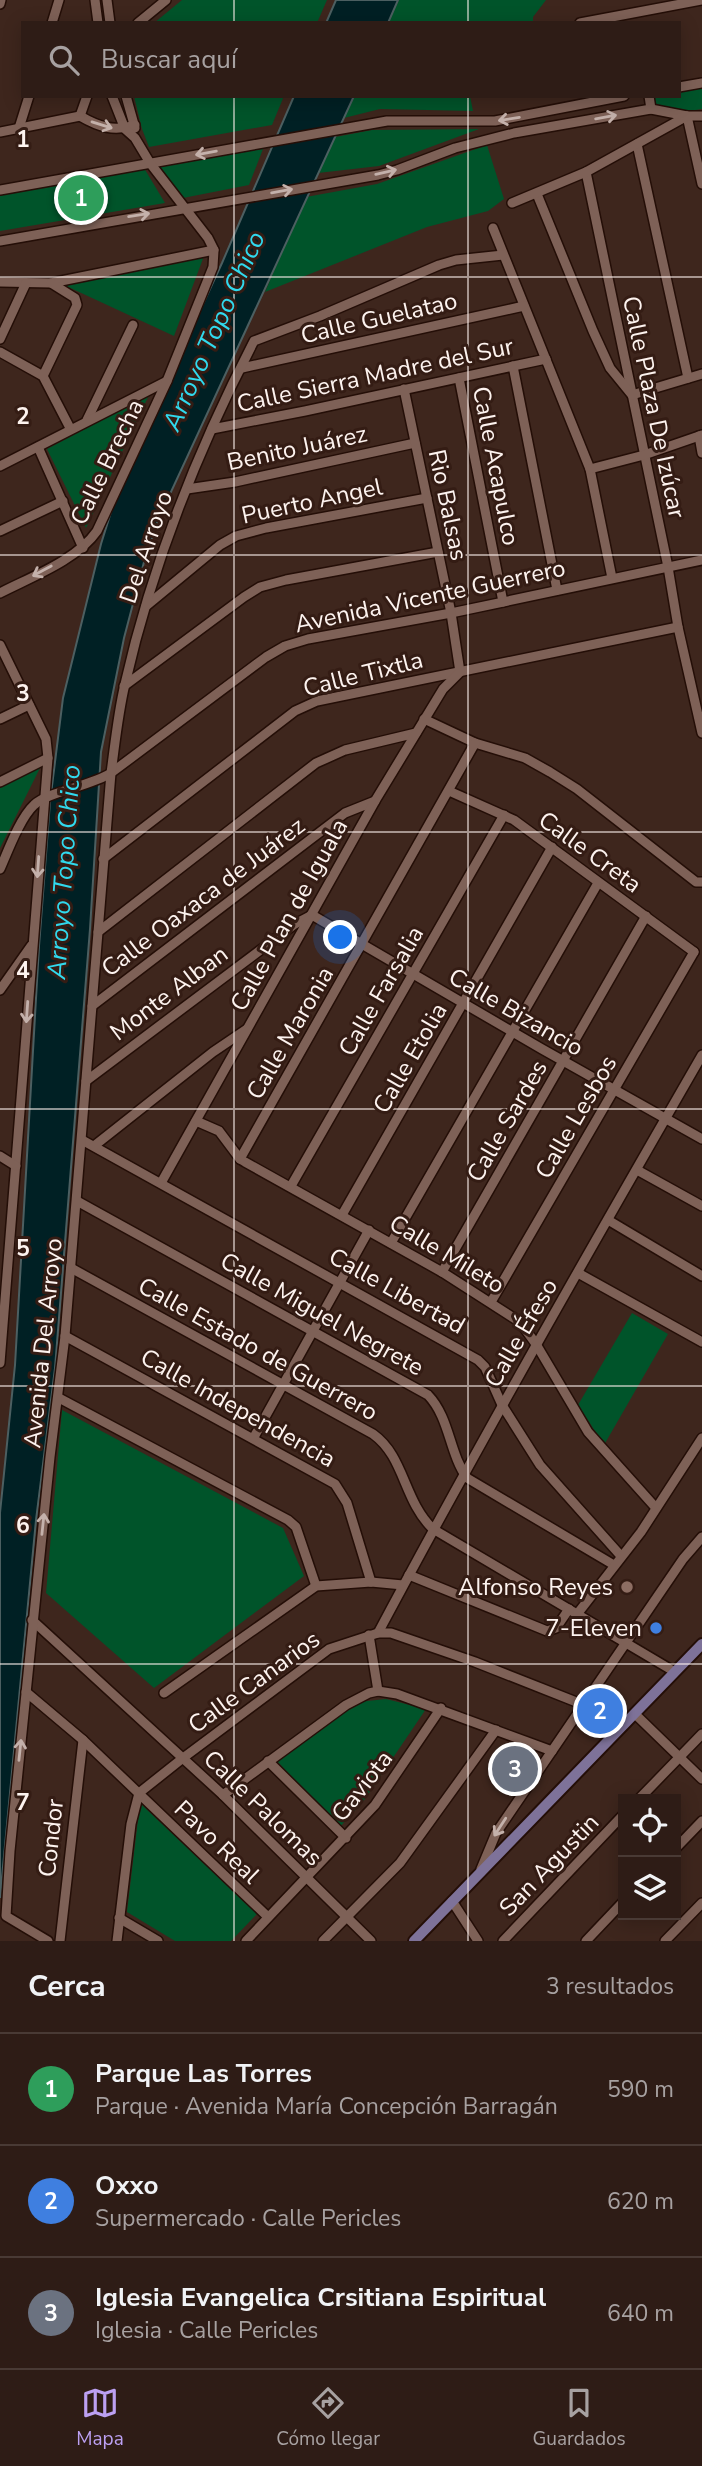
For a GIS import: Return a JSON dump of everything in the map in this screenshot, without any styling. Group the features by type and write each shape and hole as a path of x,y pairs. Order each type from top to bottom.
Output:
{"main road":[{"path":"414,1941 702,1644"}],"street":[{"path":"53,21 59,0"},
{"path":"95,0 98,21"},
{"path":"107,0 110,21"},
{"path":"140,21 166,0"},
{"path":"590,21 674,3 702,0"},
{"path":"634,12 636,21"},
{"path":"681,87 702,83"},
{"path":"19,128 28,98"},
{"path":"80,117 86,98"},
{"path":"0,282 51,283 214,250 208,238 150,163 135,138 125,129 113,98"},
{"path":"127,98 135,125 135,138"},
{"path":"559,98 561,109"},
{"path":"0,190 336,129 399,120 495,121 614,98"},
{"path":"649,98 651,109"},
{"path":"0,241 397,170 494,137 651,109 702,116"},
{"path":"512,203 586,172 688,116"},
{"path":"688,116 702,184"},
{"path":"0,132 80,117 108,129 125,129 135,125"},
{"path":"637,144 688,378"},
{"name":"Calle Plaza De Izúcar","path":"586,172 702,733"},
{"path":"537,194 610,368 632,395 702,374"},
{"path":"493,228 590,469 612,579"},
{"name":"Calle Brecha","path":"0,593 83,548 97,531 167,381 213,267 214,250"},
{"name":"Del Arroyo","path":"111,773 124,686 161,552 212,429 252,345 256,340 439,265 456,260 503,255"},
{"path":"0,339 26,283"},
{"path":"43,376 77,305 75,298 51,283"},
{"name":"Calle Guelatao","path":"242,368 524,306"},
{"path":"87,420 133,325"},
{"path":"0,352 43,376 70,428"},
{"name":"Calle Sierra Madre del Sur","path":"212,429 546,359"},
{"path":"513,366 535,467 557,590"},
{"name":"Calle Acapulco","path":"459,378 503,602"},
{"path":"0,466 70,428 167,381"},
{"name":"Rio Balsas","path":"404,388 451,614 460,672"},
{"path":"590,469 644,455 700,436 702,453"},
{"name":"Benito Juárez","path":"187,489 235,482 415,443"},
{"path":"38,447 83,548"},
{"name":"Puerto Angel","path":"145,607 220,545 236,536 427,498"},
{"path":"0,531 63,501"},
{"path":"124,686 260,587 438,552"},
{"name":"Avenida Vicente Guerrero","path":"43,799 99,781 266,657 285,646 308,639 451,614 702,560"},
{"name":"Calle Tixtla","path":"103,859 295,711 317,701 678,627"},
{"path":"0,1359 3,1292 11,1230 48,758 46,739 1,651"},
{"name":"Calle Plan de Iguala","path":"161,1183 375,801 443,688 460,672"},
{"path":"0,719 29,705"},
{"path":"424,719 475,743 526,758 550,772 577,789 696,882 702,882"},
{"path":"98,932 316,763 345,750 415,733"},
{"name":"Calle Maronia","path":"240,1159 475,743"},
{"path":"0,782 48,758"},
{"name":"Avenida Del Arroyo","path":"48,1941 6,1916 32,1620 65,1336 111,773"},
{"name":"Calle Creta","path":"449,791 504,815 552,847 598,883 698,950"},
{"path":"0,869 30,809 43,799"},
{"name":"Calle Oaxaca de Juárez","path":"92,1006 345,813 375,801"},
{"name":"Calle Farsalia","path":"291,1186 504,815"},
{"name":"Calle Etolia","path":"342,1215 552,847"},
{"path":"391,1243 598,883"},
{"name":"Calle Bizancio","path":"312,915 513,1033 702,1139"},
{"name":"Monte Alban","path":"86,1081 209,986 295,923 312,915"},
{"name":"Calle Sardes","path":"442,1272 646,916"},
{"path":"0,990 32,944"},
{"name":"Calle Lesbos","path":"491,1302 698,950"},
{"path":"94,1146 213,1052 248,1028"},
{"name":"Calle Éfeso","path":"374,1634 465,1476 536,1344 666,1119 698,1070 702,1055"},
{"name":"Calle Mileto","path":"196,1121 219,1131 240,1159 442,1272 520,1322 589,1432 656,1508"},
{"name":"Calle Libertad","path":"82,1140 478,1360 485,1367 502,1405 540,1465 621,1556"},
{"path":"0,1156 16,1166"},
{"path":"637,1170 702,1206"},
{"name":"Calle Miguel Negrete","path":"77,1201 428,1395 439,1410 465,1476"},
{"path":"608,1220 702,1276"},
{"path":"0,1223 11,1230"},
{"path":"254,1437 369,1230"},
{"name":"Calle Estado de Guerrero","path":"71,1268 380,1439 395,1460 412,1503 433,1529 675,1672"},
{"path":"578,1273 702,1342"},
{"name":"Calle Independencia","path":"65,1336 335,1483 347,1503 372,1582"},
{"path":"59,1398 288,1520 296,1527 316,1586"},
{"path":"409,1575 547,1631 556,1628 641,1532 702,1438"},
{"path":"465,1476 614,1565"},
{"path":"481,1869 496,1833 683,1559 702,1537"},
{"path":"164,1693 316,1586 372,1582 403,1585"},
{"name":"Calle Palomas","path":"32,1620 183,1758 371,1941"},
{"name":"Calle Canarios","path":"139,1793 329,1649 374,1634 391,1633 428,1644 584,1704"},
{"path":"374,1634 378,1691"},
{"path":"223,1796 346,1705 378,1691 397,1693 441,1708 552,1751"},
{"name":"Pavo Real","path":"26,1692 83,1740 268,1917"},
{"name":"Gaviota","path":"246,1941 346,1838 392,1782 441,1708"},
{"path":"635,1714 702,1779"},
{"path":"323,1941 408,1853 496,1730"},
{"path":"644,1794 702,1734"},
{"name":"Condor","path":"60,1941 83,1740"},
{"path":"268,1761 346,1838"},
{"path":"117,1941 131,1824 139,1793"},
{"name":"San Agustin","path":"503,1941 618,1820"},
{"path":"681,1843 702,1821"},
{"path":"452,1900 478,1941"},
{"path":"665,1941 702,1903"},
{"path":"586,1941 618,1907"},
{"path":"119,1918 158,1941"}],"green space":[{"path":"182,0 327,0 318,21 156,21"},
{"path":"399,0 546,0 533,17 533,21 389,21"},
{"path":"702,88 702,109 682,112 654,103 653,98 681,98 681,92"},
{"path":"134,98 283,98 272,125 149,147"},
{"path":"353,98 470,98 473,111 380,109 344,118"},
{"path":"479,129 379,166 318,173 330,138 372,130"},
{"path":"487,145 504,199 488,211 427,227 265,292 306,197 377,184"},
{"path":"263,149 249,185 183,198 157,165"},
{"path":"144,168 165,203 0,231 0,193"},
{"path":"204,256 174,336 64,285"},
{"path":"149,395 86,528 47,449"},
{"path":"41,766 0,848 0,785"},
{"path":"632,1313 668,1334 604,1445 578,1405"},
{"path":"62,1410 283,1528 304,1576 154,1688 46,1593"},
{"path":"386,1699 426,1709 365,1799 339,1828 276,1760 358,1702"},
{"path":"140,1803 257,1914 231,1941 175,1941 127,1912"}],"water":[{"path":"336,0 398,0 389,21 327,21"},
{"name":"Arroyo Topo Chico","path":"293,98 353,98 158,520 124,638 101,752 90,929 55,1368 36,1520 0,1898 0,1513 15,1365 50,802 63,698 101,544 120,483 222,263"}],"place":[{"name":"Parque Las Torres","path":"81,198"},
{"name":"Alfonso Reyes","path":"627,1587"},
{"name":"7-Eleven","path":"656,1628"},
{"name":"Oxxo","path":"600,1711"},
{"name":"Iglesia Evangelica Crsitiana Espiritual","path":"515,1769"}]}
